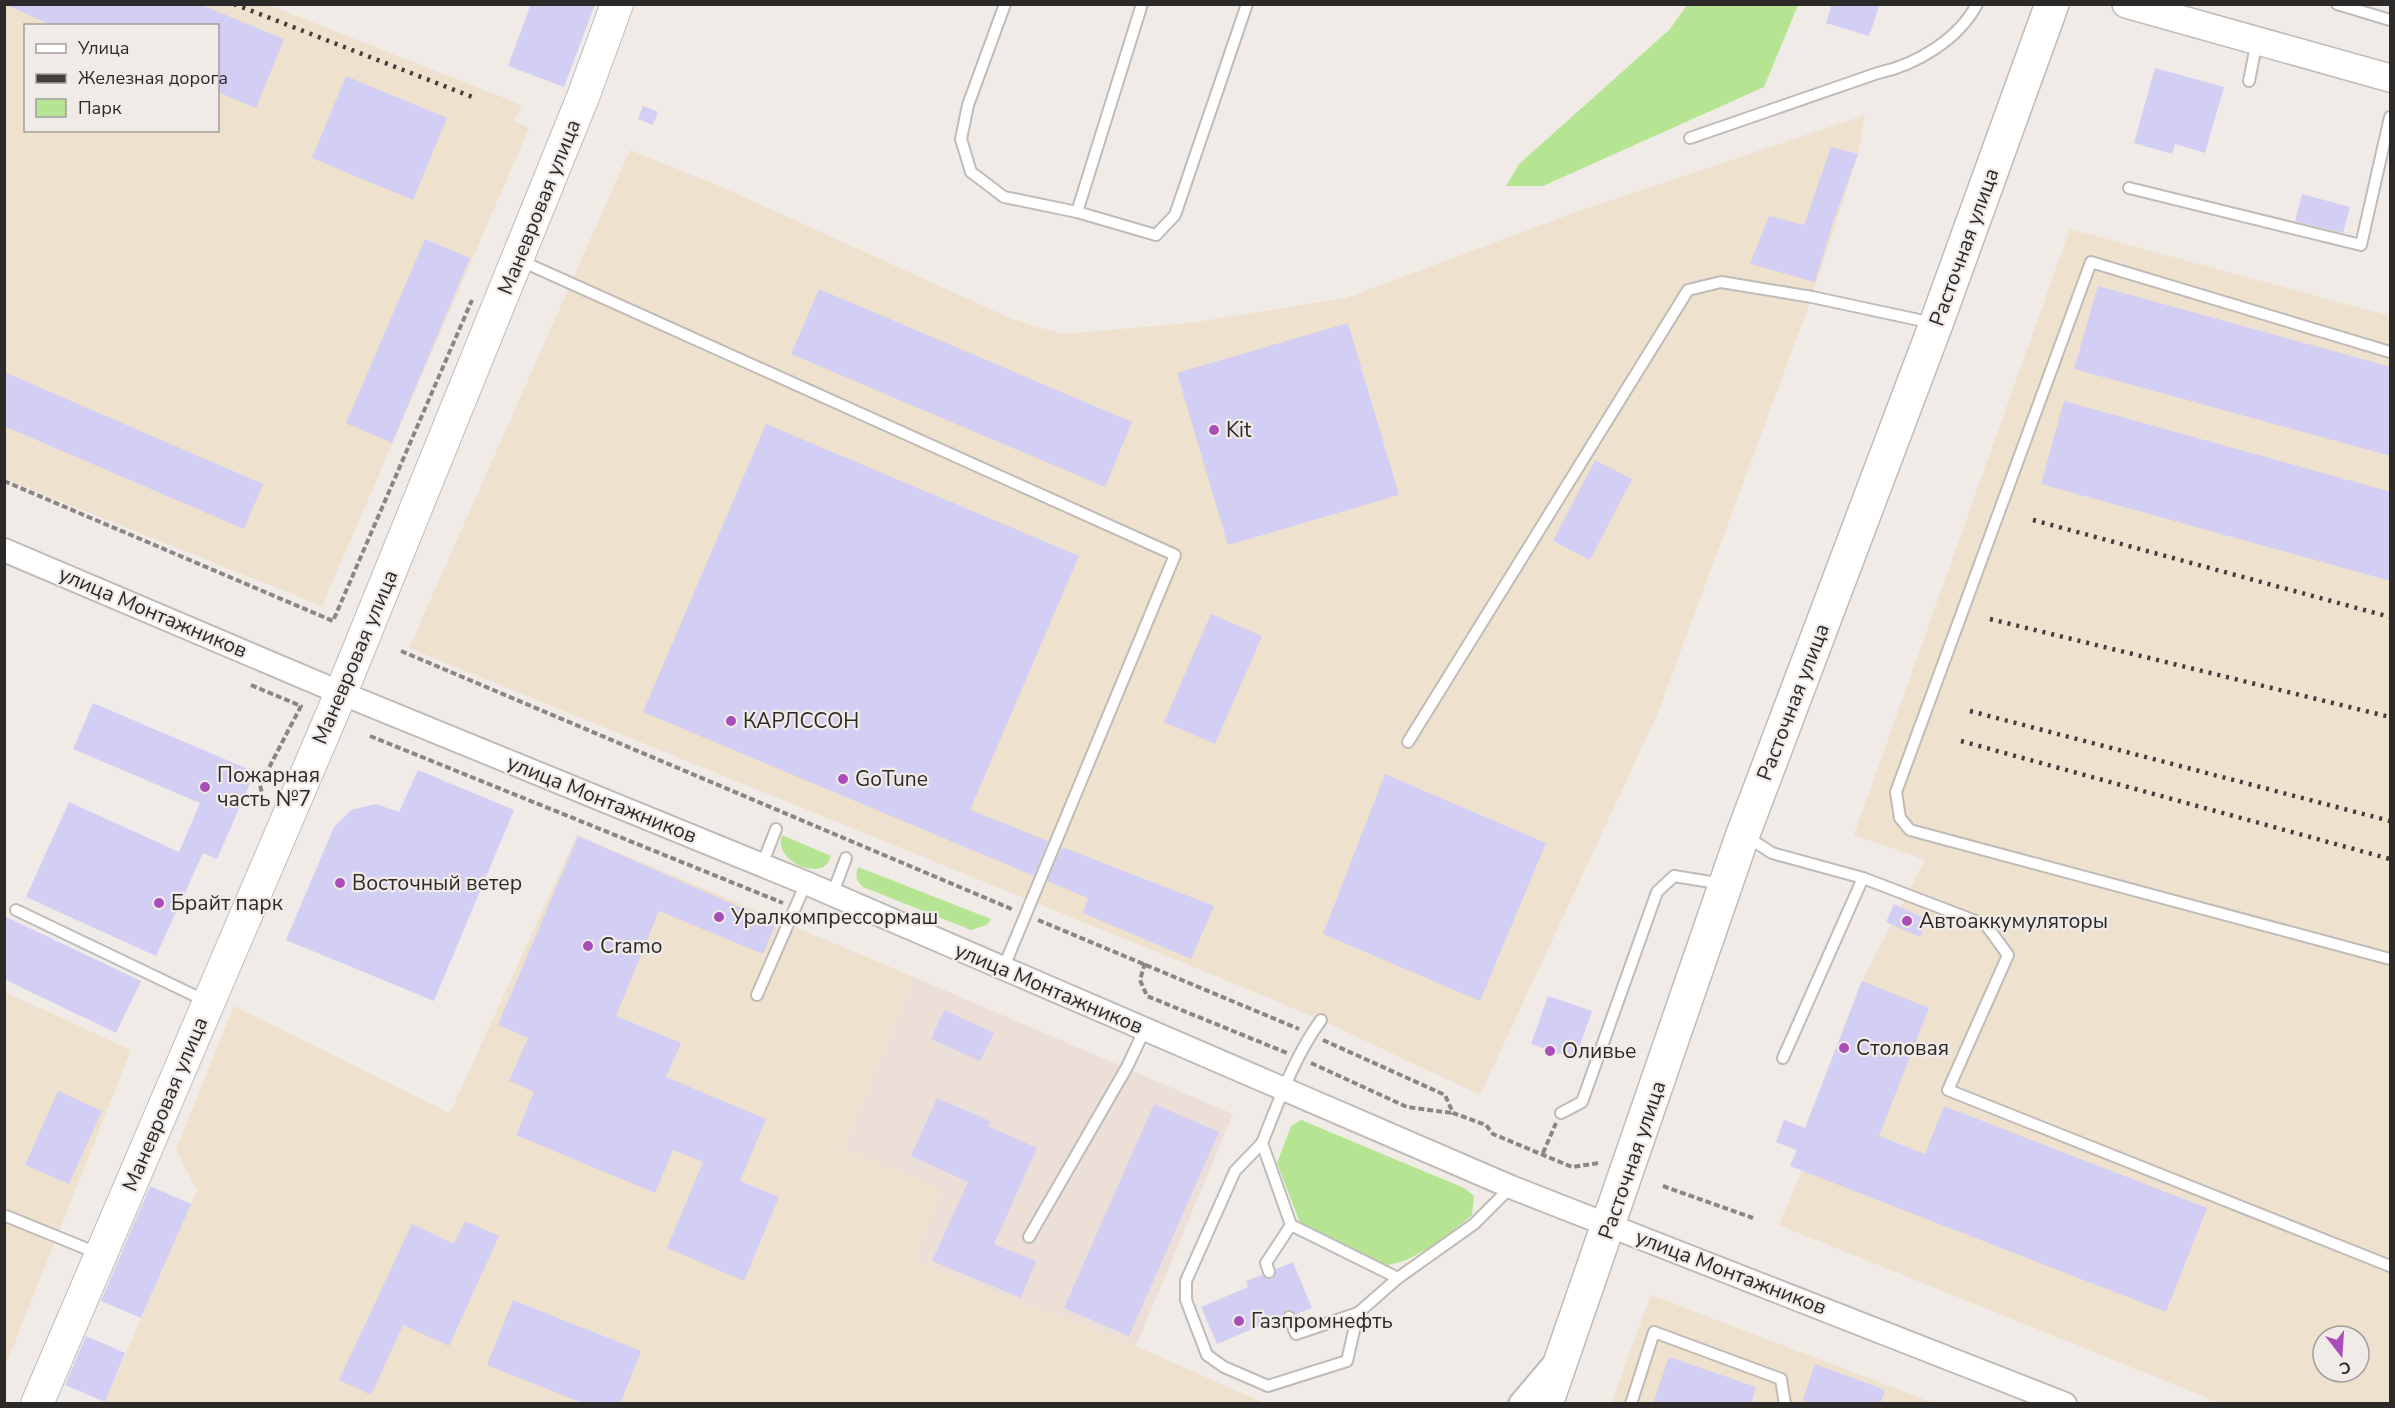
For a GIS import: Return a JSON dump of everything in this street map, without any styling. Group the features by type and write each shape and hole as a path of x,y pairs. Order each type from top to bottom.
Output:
{"main road":[{"name":"Маневровая улица","path":"37,1404 340,693 583,98 617,4"},
{"name":"Расточная улица","path":"1546,1404 1610,1225 1743,834 1936,324 2052,4"}],"street":[{"path":"2126,4 2391,78"},
{"name":"улица Монтажников","path":"4,550 340,693 806,883 1284,1087 1511,1187 2065,1404"},
{"path":"1520,1404 1566,1351"},
{"path":"1558,1404 1566,1351"}],"lane":[{"path":"1005,4 968,105 961,139 971,172 1004,197 1077,212 1156,235 1175,215 1247,4"},
{"path":"1077,212 1142,4"},
{"path":"1690,138 1878,73 1904,67 1968,22 1977,4"},
{"path":"2337,4 2391,20"},
{"path":"2249,81 2257,41"},
{"path":"2129,188 2361,245 2391,117"},
{"path":"518,259 1175,555 1003,969"},
{"path":"2391,352 2091,262 1896,792 1900,818 1910,830 2391,959"},
{"path":"1408,742 1688,290 1721,282 1812,297 1936,324"},
{"path":"762,865 776,828"},
{"path":"1743,834 1772,853 1863,878 1986,925 2008,956 1948,1090 2391,1266"},
{"path":"832,895 846,858"},
{"path":"1561,1113 1582,1102 1657,892 1674,876 1726,885"},
{"path":"1783,1058 1863,878"},
{"path":"757,995 806,883"},
{"path":"16,910 208,1002"},
{"path":"1321,1020 1311,1034 1284,1087 1262,1143 1235,1171 1186,1281 1186,1300 1207,1355 1224,1367 1268,1386 1347,1361 1358,1313"},
{"path":"1029,1237 1127,1067 1144,1029"},
{"path":"1262,1143 1291,1225 1398,1278"},
{"path":"1289,1317 1296,1334 1358,1313 1398,1278 1474,1224 1511,1187"},
{"path":"6,1216 100,1254"},
{"path":"1269,1272 1266,1263 1291,1225"},
{"path":"1631,1404 1654,1332 1781,1379 1785,1404"}],"path":[{"path":"4,481 333,621"},
{"path":"401,651 1311,1034 1445,1095 1453,1113 1486,1125 1493,1134 1572,1167 1599,1163"},
{"path":"251,685 300,706 260,785 265,806"},
{"path":"370,736 795,908"},
{"path":"1543,1153 1561,1113"},
{"path":"1663,1186 1753,1218"}],"shaded area":[{"path":"4,5 269,5 522,105 514,121 529,128 322,606 5,479"},
{"path":"1865,115 1858,154 1812,297 1657,715 1480,1095 1321,1020 1245,988 409,648 630,150 724,188 1012,319 1062,334 1189,323 1346,298 1576,212"},
{"path":"2070,229 2390,316 2390,1403 2220,1403 1779,1225 1802,1170 1790,1166 1796,1150 1776,1142 1784,1120 1805,1128 1862,981 1925,860 1854,835"},
{"path":"577,835 914,977 843,1148 943,1190 913,1260 1136,1346 1264,1403 104,1404 197,1190 176,1150 234,1006 450,1113"},
{"path":"914,977 1233,1114 1136,1346 912,1260 843,1148"},
{"path":"5,992 131,1050 5,1367"},
{"path":"1651,1295 1934,1403 1611,1404"}],"green space":[{"path":"1688,4 1798,5 1764,87 1543,186 1506,186 1519,164 1669,30"},
{"path":"782,835 831,856 828,862 823,867 815,869 792,862 782,850"},
{"path":"858,867 991,919 987,925 971,930 863,887 857,878"},
{"path":"1301,1120 1464,1188 1474,1196 1472,1215 1430,1247 1405,1260 1382,1265 1302,1228 1277,1163 1291,1126"}],"building":[{"path":"4,4 199,4 284,39 256,108 219,92 219,24 49,24"},
{"path":"531,4 595,4 564,87 508,66"},
{"path":"1832,4 1880,4 1869,36 1826,23"},
{"path":"2155,68 2224,87 2205,153 2175,144 2172,154 2134,143"},
{"path":"346,76 447,118 413,200 312,158"},
{"path":"643,106 658,112 653,125 638,119"},
{"path":"1831,147 1858,154 1833,222 1815,282 1750,264 1769,216 1804,225"},
{"path":"2302,194 2350,207 2343,233 2295,221"},
{"path":"425,239 470,258 392,443 346,423"},
{"path":"2098,286 2391,367 2391,456 2074,369"},
{"path":"819,289 1132,422 1105,487 791,354"},
{"path":"1348,323 1399,495 1228,545 1177,373"},
{"path":"4,372 263,484 244,529 4,426"},
{"path":"2064,401 2391,492 2391,581 2041,484"},
{"path":"766,424 1079,556 970,810 1048,841 1034,876 643,712"},
{"path":"1595,460 1632,479 1590,560 1553,541"},
{"path":"1211,614 1262,636 1215,744 1164,722"},
{"path":"93,703 255,772 217,859 203,853 156,956 26,897 69,802 179,852 200,803 73,749"},
{"path":"418,770 514,810 434,1001 286,940 334,827 351,810 376,804 399,812"},
{"path":"1385,774 1546,843 1480,1001 1323,934"},
{"name":"Cramo","path":"578,836 776,923 763,954 659,911 616,1016 681,1043 666,1077 766,1119 740,1181 779,1197 744,1281 667,1248 703,1162 673,1150 655,1193 516,1135 534,1092 509,1081 528,1038 498,1025"},
{"path":"1062,847 1214,906 1191,959 1083,913 1088,898 1047,881"},
{"name":"Автоаккумуляторы","path":"1894,904 1928,920 1920,937 1886,922"},
{"path":"4,916 141,981 116,1033 4,979"},
{"path":"1862,981 1929,1008 1879,1136 1925,1154 1944,1106 2207,1208 2166,1312 1790,1166 1797,1150 1776,1142 1784,1120 1805,1128"},
{"path":"1548,996 1592,1011 1575,1059 1531,1044"},
{"path":"944,1010 994,1033 980,1061 931,1039"},
{"path":"58,1091 102,1111 69,1184 25,1165"},
{"path":"937,1098 990,1121 988,1126 1037,1148 994,1244 1036,1261 1021,1298 932,1261 968,1182 911,1156"},
{"path":"1154,1104 1219,1132 1129,1336 1064,1308"},
{"path":"150,1186 191,1204 141,1318 101,1301"},
{"path":"465,1221 499,1236 449,1346 403,1325 371,1395 339,1380 412,1224 454,1244"},
{"path":"1293,1262 1312,1308 1296,1314 1287,1310 1283,1313 1282,1320 1265,1327 1264,1324 1217,1344 1201,1307 1248,1287 1246,1281 1262,1275 1267,1279 1272,1279 1276,1274 1276,1269"},
{"path":"513,1300 641,1351 620,1404 585,1404 487,1365"},
{"path":"86,1336 125,1353 105,1402 65,1385"},
{"path":"1669,1357 1756,1387 1751,1404 1653,1404"},
{"path":"1815,1364 1885,1390 1880,1404 1813,1404 1803,1400"}],"railway":[{"path":"234,4 475,98"},
{"path":"2033,520 2390,617"},
{"path":"1990,619 2390,717"},
{"path":"1970,711 2390,821"},
{"path":"1961,741 2390,859"}],"place":[{"name":"Kit","path":"1214,430"},
{"name":"КАРЛССОН","path":"731,721"},
{"name":"GoTune","path":"843,779"},
{"name":"Пожарная часть №7","path":"205,787"},
{"name":"Восточный ветер","path":"340,883"},
{"name":"Брайт парк","path":"159,903"},
{"name":"Уралкомпрессормаш","path":"719,917"},
{"name":"Автоаккумуляторы","path":"1907,921"},
{"name":"Cramo","path":"588,946"},
{"name":"Столовая","path":"1844,1048"},
{"name":"Оливье","path":"1550,1051"},
{"name":"Газпромнефть","path":"1239,1321"}]}
